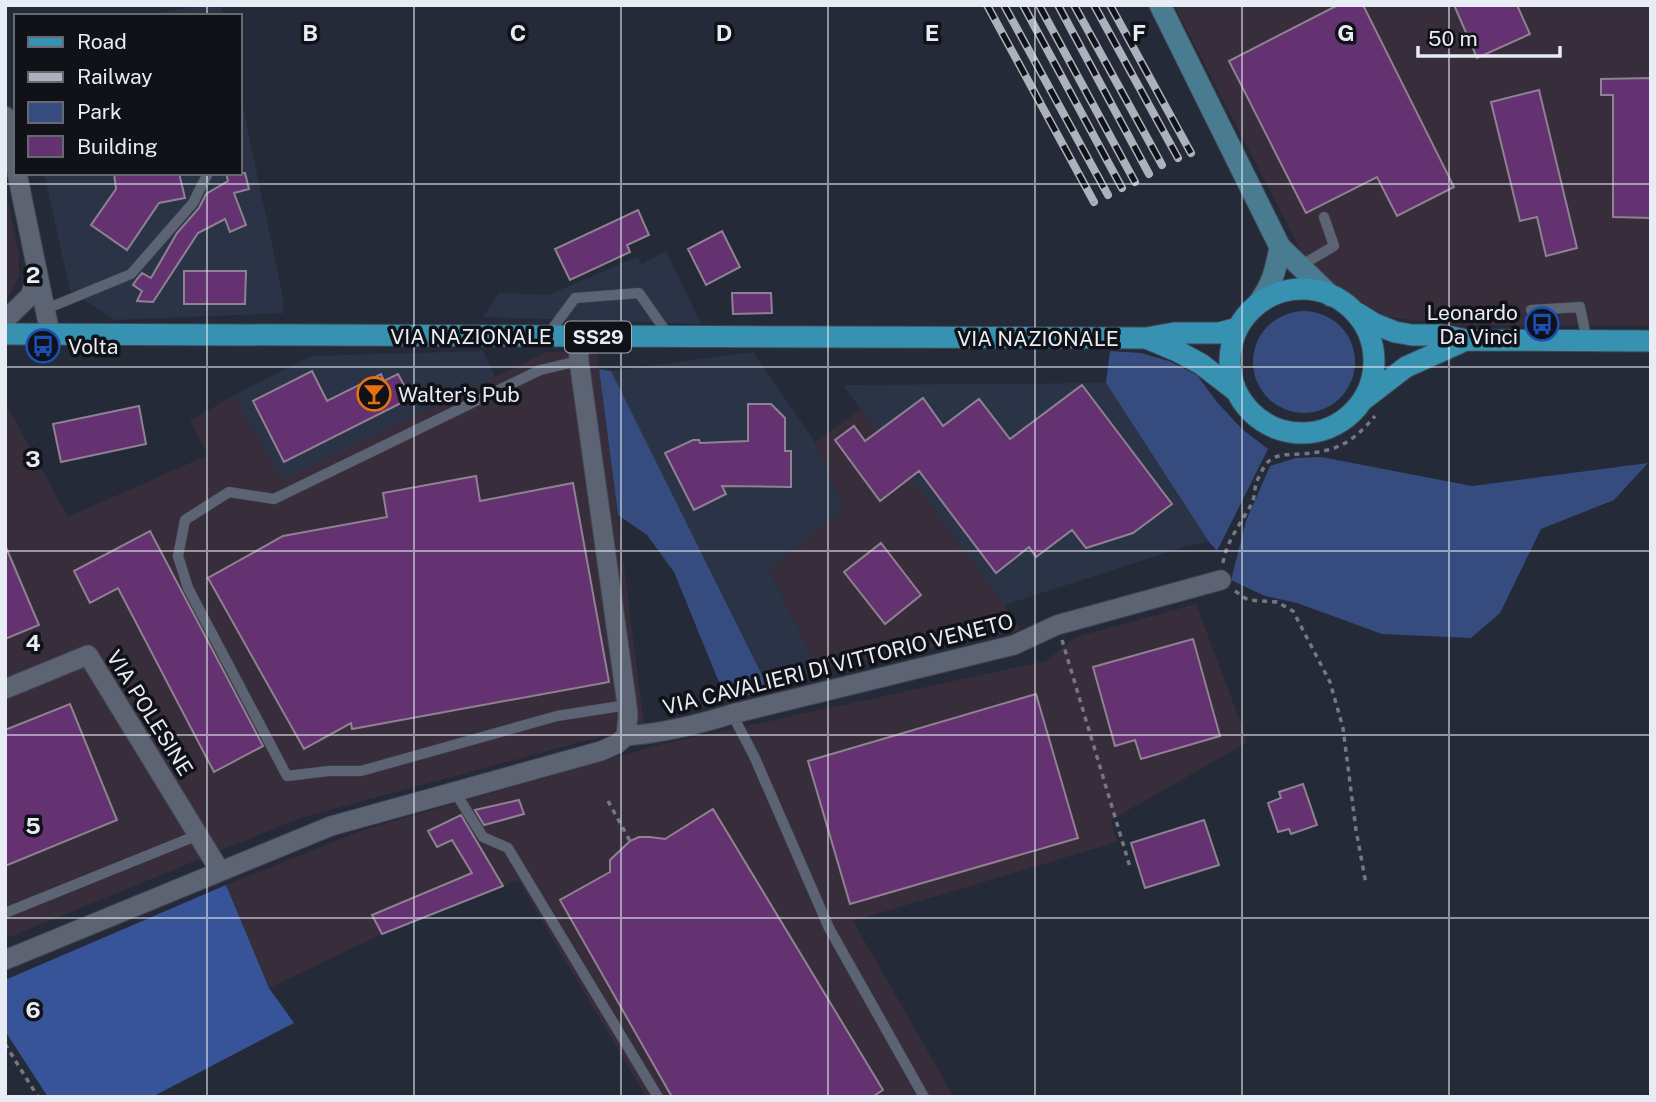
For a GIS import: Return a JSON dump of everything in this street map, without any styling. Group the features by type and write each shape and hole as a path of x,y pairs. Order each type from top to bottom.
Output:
{"main road":[{"path":"1466,340 1406,367 1369,408 1325,429 1301,433 1276,429 1258,419 1248,410 1236,391 1230,372 1233,340 1247,315 1258,304 1282,292 1296,290 1311,290 1340,302 1375,324 1412,335 1443,335 1466,340 1651,341"},
{"path":"1340,302 1359,318 1373,353 1372,376 1368,388 1369,408"},
{"name":"VIA NAZIONALE","path":"5,334 1146,338 1174,333 1219,333 1238,328"},
{"name":"VIA NAZIONALE","path":"1146,338 1201,364 1236,391"}],"street":[{"path":"1160,5 1280,247 1340,302"},
{"path":"9,120 14,154"},
{"path":"17,175 50,334"},
{"path":"1258,304 1270,288 1280,247"},
{"path":"5,320 30,296 38,273"},
{"path":"578,337 579,361 628,715 626,736"},
{"name":"VIA CAVALIERI DI VITTORIO VENETO","path":"5,960 331,826 601,751 617,744 626,736 663,733 698,725 732,714 1014,645 1057,625 1221,580"},
{"name":"VIA POLESINE","path":"5,689 88,655 220,872"}],"lane":[{"path":"46,309 131,274 193,203 207,175"},
{"path":"1300,266 1334,246 1324,217"},
{"path":"546,336 575,298 639,293 669,337"},
{"path":"1531,310 1580,307 1587,341"},
{"path":"579,361 540,370 274,499 229,492 185,520 178,556 188,588 287,776 329,771 361,771 557,716 626,705"},
{"path":"732,714 754,756 829,928 923,1097"},
{"path":"455,792 483,837 508,848 658,1097"},
{"path":"5,913 198,835"}],"path":[{"path":"1366,884 1343,728 1330,681 1293,611 1278,602 1248,600 1221,580 1224,555 1254,502 1257,482 1269,461 1282,454 1322,452 1346,444 1359,434 1369,408"},
{"path":"1057,625 1130,867"},
{"path":"608,801 630,841"},
{"path":"5,1044 38,1097"}],"shaded area":[{"path":"202,5 221,5 223,14 155,14"},
{"path":"1174,5 1651,5 1651,325 1456,325 1389,317 1318,273 1301,251"},
{"path":"242,103 282,292 284,313 115,320 70,290 44,175 242,175"},
{"path":"5,187 19,255 19,277 5,299"},
{"path":"666,251 701,324 483,317 499,293 548,295 637,257 642,264"},
{"path":"483,351 496,378 282,481 234,395 312,356"},
{"path":"547,352 597,352 644,725 300,818 5,939 5,402 68,517 208,455 190,421 234,395 282,480"},
{"path":"753,352 815,442 844,510 769,569 818,670 769,689 611,371"},
{"path":"1106,383 1209,542 1187,546 1004,605 843,385"},
{"path":"861,409 1021,630 818,670 769,569 844,510 815,442"},
{"path":"1196,604 1248,742 1111,820 1117,842 853,921 954,1097 646,1097 518,880 382,934 269,988 226,885 366,829 662,744 1046,661 1076,637"},
{"path":"226,885 269,988 294,1023 152,1097 48,1097 5,1031 5,980"}],"green space":[{"path":"1304,311 1333,319 1347,333 1355,362 1347,391 1333,405 1304,413 1275,405 1261,391 1253,362 1261,333 1275,319"},
{"path":"1110,351 1141,353 1169,361 1197,375 1242,429 1268,449 1217,551 1106,383"},
{"path":"599,369 611,371 769,689 727,702 674,572 647,535 618,515"},
{"path":"1321,457 1472,486 1648,463 1614,500 1541,529 1500,613 1471,638 1382,634 1297,603 1265,596 1231,580 1246,521 1270,466 1296,458"}],"building":[{"path":"1338,5 1363,5 1454,187 1397,216 1377,177 1306,213 1229,61"},
{"path":"1454,5 1517,5 1530,34 1477,58"},
{"path":"1651,78 1651,218 1613,217 1613,95 1601,95 1601,79"},
{"path":"1539,90 1577,248 1546,256 1537,217 1520,221 1491,102"},
{"path":"245,173 249,189 234,193 246,225 230,232 225,219 198,233 153,302 137,301 142,291 133,285 137,279 142,273 151,278 177,233 199,208 206,194 228,181 226,175"},
{"path":"114,175 179,175 185,198 159,203 127,250 91,225 116,189"},
{"path":"638,210 649,235 627,245 630,252 570,280 555,249"},
{"path":"722,231 740,267 706,285 688,249"},
{"path":"184,271 246,271 245,304 184,304"},
{"path":"732,293 771,293 772,313 733,314"},
{"path":"312,371 327,401 381,374 384,381 398,374 411,398 284,462 253,401"},
{"path":"1082,385 1172,504 1133,533 1086,548 1072,530 1036,557 1029,547 996,573 919,471 880,501 835,440 854,426 865,441 923,398 943,426 979,399 1010,439"},
{"path":"748,404 771,404 785,418 785,451 791,451 791,487 722,486 726,494 694,510 665,453 693,440 699,440 700,443 748,441"},
{"path":"139,406 146,444 61,462 53,424"},
{"path":"476,476 480,501 573,483 609,682 352,729 351,723 304,749 208,578 283,536 387,517 383,493"},
{"path":"150,531 263,746 214,772 118,588 90,603 74,571"},
{"path":"881,543 921,595 885,624 844,572"},
{"path":"5,545 39,625 5,639"},
{"path":"1193,639 1220,736 1141,759 1135,740 1115,746 1093,667"},
{"path":"1036,694 1078,838 850,904 808,761"},
{"path":"70,704 117,820 5,866 5,730"},
{"path":"1303,784 1317,825 1291,834 1289,829 1278,832 1268,803 1281,798 1279,792"},
{"path":"519,800 524,814 484,825 475,810"},
{"path":"713,809 883,1090 872,1097 672,1097 560,900 610,872 610,860 630,841 639,837 665,839"},
{"path":"461,815 503,886 382,934 372,915 472,873 452,840 437,847 428,831"},
{"path":"1204,820 1219,865 1145,888 1131,843"}],"railway":[{"path":"987,5 1094,202"},
{"path":"1004,5 1108,195"},
{"path":"1023,5 1122,188"},
{"path":"1039,5 1135,182"},
{"path":"1058,5 1149,174"},
{"path":"1074,5 1162,165"},
{"path":"1094,5 1178,158"},
{"path":"1110,5 1191,153"}],"place":[{"name":"Leonardo Da Vinci","path":"1542,324"},
{"name":"Volta","path":"43,346"},
{"name":"Walter's Pub","path":"374,394"}]}
